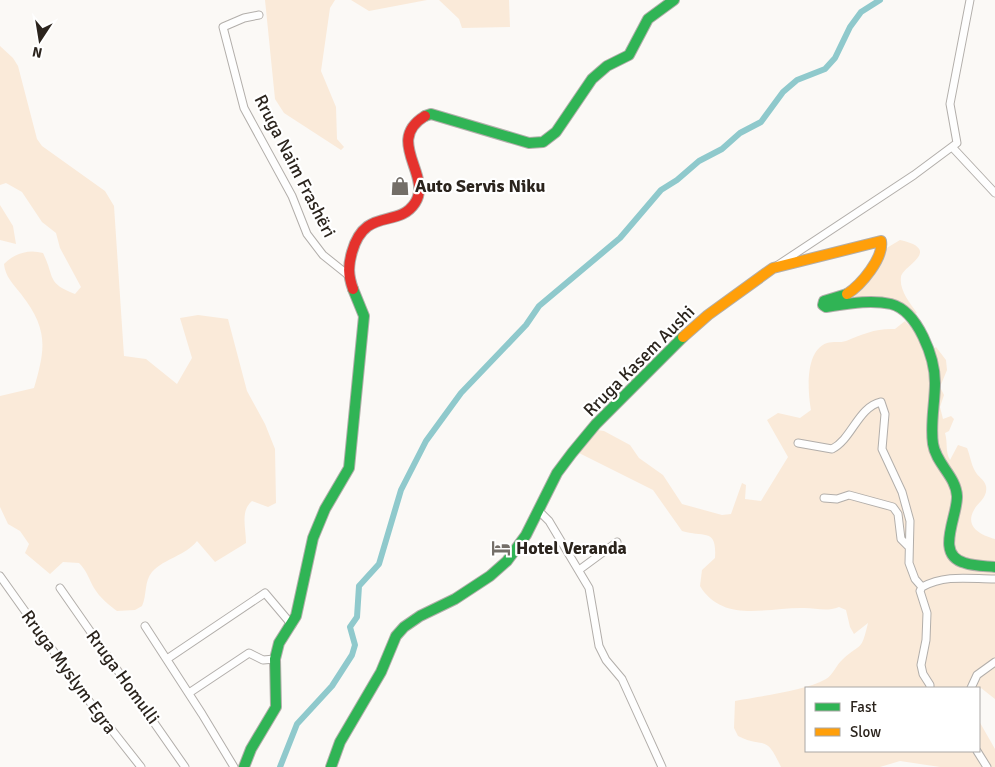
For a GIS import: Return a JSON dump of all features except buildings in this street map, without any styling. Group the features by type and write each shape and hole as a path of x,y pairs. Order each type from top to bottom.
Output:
{"street":[{"path":"244,767 251,749 276,707 274,659 279,643 292,626 300,602 314,538 325,509 349,468 364,316 348,274 360,233 365,228 412,208 417,199 417,182 407,142 410,131 424,116 436,114 529,144 543,142 556,132 592,79 607,66 629,55 648,19 674,0"},
{"path":"773,268 953,148 957,136 950,104 970,0"},
{"name":"Rruga Naim Frashëri","path":"259,15 244,18 223,27 244,108 292,196 307,234 323,255 348,274"},
{"path":"953,148 995,193"},
{"name":"Rruga Kasem Aushi","path":"331,767 340,742 381,672 396,636 404,627 454,599 502,566 523,541 557,473 572,453 640,378 678,340 708,315 773,268 881,241 883,244 869,274 862,282 850,294 838,300 824,301 823,305 826,307 870,303 896,306 906,314 930,346 934,360 935,377 933,444 936,457 954,483 957,494 956,510 948,545 949,552 953,558 962,562 995,567"},
{"path":"798,443 832,448 846,438 872,405 881,402 885,414 882,449 905,500 910,521 909,563 916,580 922,587"},
{"path":"824,498 837,499 849,495 893,507 898,514 901,539 909,547"},
{"path":"538,510 549,521 589,588 599,646 606,660 622,679 662,767"},
{"path":"578,570 617,542"},
{"name":"Rruga Myslym Egra","path":"0,576 89,701 140,767"},
{"path":"930,687 923,674 921,665 927,631 927,609 920,591 922,587 931,582 958,577 995,580"},
{"name":"Rruga Homulli","path":"60,588 186,767"},
{"path":"167,659 265,593 292,626"},
{"path":"144,626 189,693 234,767"},
{"path":"189,693 249,653 263,660 274,659"},
{"path":"971,687 976,675 995,662"},
{"path":"978,752 987,767"}],"shaded area":[{"path":"265,0 335,0 330,8 321,71 336,107 337,139 344,147 341,150 284,113 275,99"},
{"path":"351,0 427,0 369,11"},
{"path":"439,0 509,0 510,27 462,28 459,19"},
{"path":"0,46 13,58 18,66 37,139 42,146 105,191 114,206 124,356 146,359 177,384 192,358 180,318 198,315 228,319 247,391 265,424 275,449 276,503 268,507 252,501 248,505 244,520 246,543 215,562 197,541 187,550 163,563 152,572 149,576 142,606 135,610 117,611 108,604 96,592 79,563 63,562 50,574 25,553 29,544 20,531 8,524 0,507 0,396 34,388 42,349 40,328 36,318 30,306 12,283 4,264 22,253 33,251 43,253 55,283 75,294 81,287 60,248 56,233 42,222 22,192 6,183 0,185"},
{"path":"0,205 13,226 16,244 0,240"},
{"path":"900,240 913,244 919,248 920,253 901,277 903,291 917,313 907,317 902,309 854,302 853,295 885,249"},
{"path":"905,321 921,337 929,352 936,347 946,360 947,370 940,387 944,395 940,407 943,419 951,416 954,419 949,431 945,433 950,460 958,445 967,448 976,473 986,486 986,494 974,510 971,521 980,533 995,539 995,699 980,689 980,687 806,687 826,679 843,659 860,646 868,623 854,634 850,627 846,610 839,607 826,610 790,608 747,611 721,605 710,598 700,586 702,570 715,558 714,542 711,538 682,531 653,490 577,452 597,430 604,431 630,445 639,458 663,475 682,504 722,515 731,514 742,483 746,485 745,499 761,501 788,457 767,420 778,413 800,418 811,410 809,373 814,354 820,347 827,343 846,341 876,331 895,329"},
{"path":"805,687 805,752 980,752 980,723 995,749 995,767 940,767 900,761 880,767 781,767 776,756 768,746 738,736 734,728 735,701"}],"waterway":[{"path":"280,767 297,724 332,686 352,655 355,645 350,627 357,617 359,586 379,564 401,490 426,441 461,393 526,325 539,306 620,238 661,190 677,180 699,161 722,149 740,133 761,122 783,92 797,80 825,69 835,58 850,27 861,12 880,0"}],"traffic: fast":[{"path":"425,116 431,114 529,143 543,142 556,132 592,79 607,66 629,55 648,19 674,0"},
{"path":"244,767 251,749 276,707 275,659 279,643 296,616 313,538 325,509 349,468 364,316 353,289"},
{"path":"847,294 824,301 823,305 826,307 866,302 891,304 901,308 917,325 928,349 934,373 933,444 938,458 956,489 956,504 949,544 951,552 956,559 965,563 995,567"},
{"path":"331,767 340,742 381,672 396,636 404,627 420,616 455,599 490,576 507,561 526,535 557,473 572,453 596,424 683,337"}],"traffic: slow":[{"path":"683,337 708,315 773,268 881,241 881,248 875,263 859,284 847,294"}],"traffic: jam":[{"path":"353,289 349,275 349,266 358,238 373,223 400,215 408,211 415,203 419,192 409,147 409,136 414,126 425,116"}],"place":[{"name":"Auto Servis Niku","path":"400,186"},
{"name":"Hotel Veranda","path":"501,548"}]}
